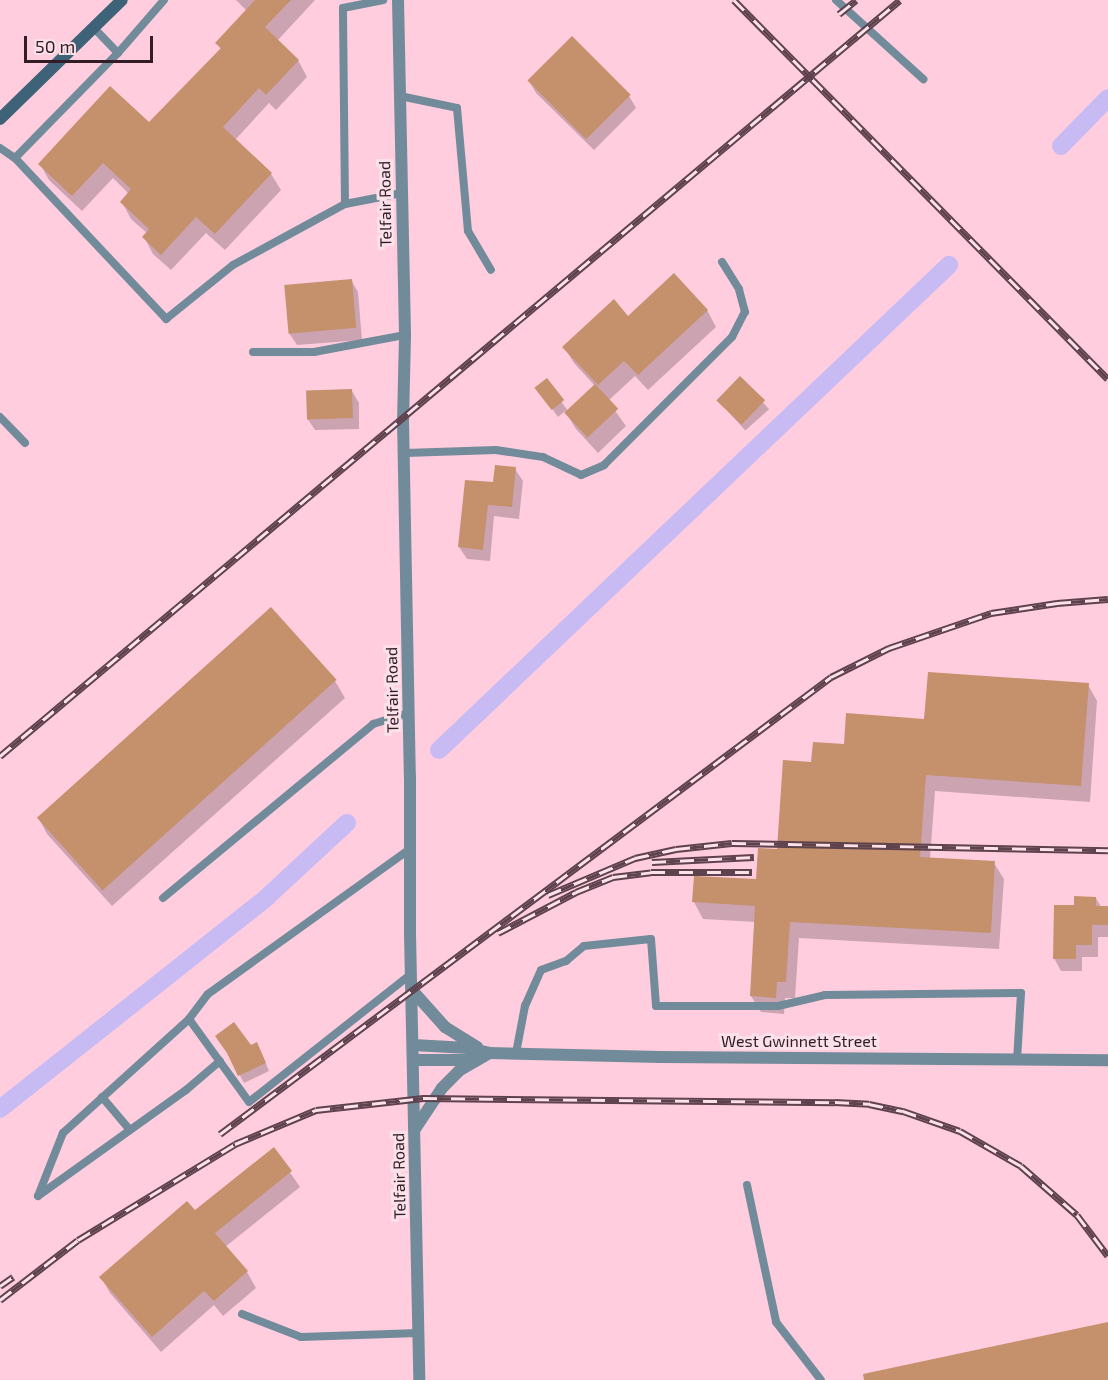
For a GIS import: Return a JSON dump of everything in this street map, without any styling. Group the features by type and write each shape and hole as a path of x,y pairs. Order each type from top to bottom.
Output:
{"main road":[{"path":"0,119 122,0"}],"street":[{"name":"Telfair Road","path":"398,0 405,335 411,974 419,1380"},
{"path":"412,990 446,1027 466,1042 489,1053"},
{"name":"West Gwinnett Street","path":"414,1045 468,1048 489,1053 1108,1060"},
{"path":"414,1130 442,1088 460,1070 489,1053"},
{"name":"West Gwinnett Street","path":"414,1060 468,1060 489,1053"}],"lane":[{"path":"15,158 118,53 164,0"},
{"path":"345,204 343,8 383,0"},
{"path":"836,0 923,79"},
{"path":"94,28 118,53"},
{"path":"400,96 457,108 468,231 491,270"},
{"path":"0,148 15,158 166,320 233,265 345,204 402,193"},
{"path":"405,453 496,450 543,457 581,475 604,465 732,337 745,312 739,289 722,262"},
{"path":"253,352 314,352 405,335"},
{"path":"0,417 25,443"},
{"path":"163,898 373,724 409,713"},
{"path":"220,1061 186,1090 38,1196 63,1132 189,1019 208,994 410,849"},
{"path":"516,1053 525,1006 541,970 566,960 584,946 651,939 656,1006 778,1006 825,995 1021,993 1017,1060"},
{"path":"189,1019 249,1102 411,974"},
{"path":"102,1097 130,1130"},
{"path":"747,1185 776,1322 821,1380"},
{"path":"242,1314 301,1337 418,1333"}],"building":[{"path":"255,0 291,0 265,27 299,60 266,95 259,88 223,127 272,173 215,234 196,217 161,255 142,237 149,229 120,202 131,189 103,163 72,196 38,164 110,86 149,122 221,48 215,43"},
{"path":"572,36 631,95 586,139 527,81"},
{"path":"674,273 708,310 638,375 624,361 598,385 562,347 614,299 628,316"},
{"path":"352,279 356,328 289,334 284,285"},
{"path":"740,376 765,400 742,425 716,400"},
{"path":"547,378 564,400 552,410 534,388"},
{"path":"595,384 618,409 587,438 564,413"},
{"path":"352,389 353,418 307,420 306,391"},
{"path":"495,465 516,467 512,507 488,505 483,550 458,547 465,480 493,482"},
{"path":"271,607 337,680 102,891 37,818"},
{"path":"928,672 1089,683 1081,786 926,775 920,857 995,861 991,933 790,922 786,982 777,982 776,998 750,996 755,906 692,902 694,876 756,879 758,848 777,849 783,760 811,762 813,742 844,744 846,713 924,719"},
{"path":"1074,896 1096,897 1096,906 1108,906 1108,925 1092,925 1092,945 1076,945 1076,959 1053,959 1054,905 1074,905"},
{"path":"234,1022 251,1045 257,1042 266,1063 238,1076 227,1053 215,1036"},
{"path":"274,1147 292,1171 215,1233 248,1271 214,1301 204,1291 152,1337 99,1277 187,1201 195,1210"},
{"path":"1108,1322 1108,1380 864,1380 863,1374"}],"waterway":[{"path":"1061,146 1108,98"},
{"path":"439,750 949,265"},
{"path":"0,1109 267,897 347,823"}],"railway":[{"path":"734,0 1108,379"},
{"path":"839,14 856,0"},
{"path":"0,756 900,0"},
{"path":"220,1134 831,677 889,648 991,613 1057,603 1108,599"},
{"path":"548,895 635,858 676,849 732,843 1108,850"},
{"path":"652,862 754,857"},
{"path":"498,933 576,892 613,877 651,872 752,872"},
{"path":"0,1300 78,1240 235,1144 316,1110 423,1098 835,1102 869,1104 903,1111 960,1131 1021,1166 1077,1215 1108,1256"},
{"path":"0,1286 13,1277"}]}
